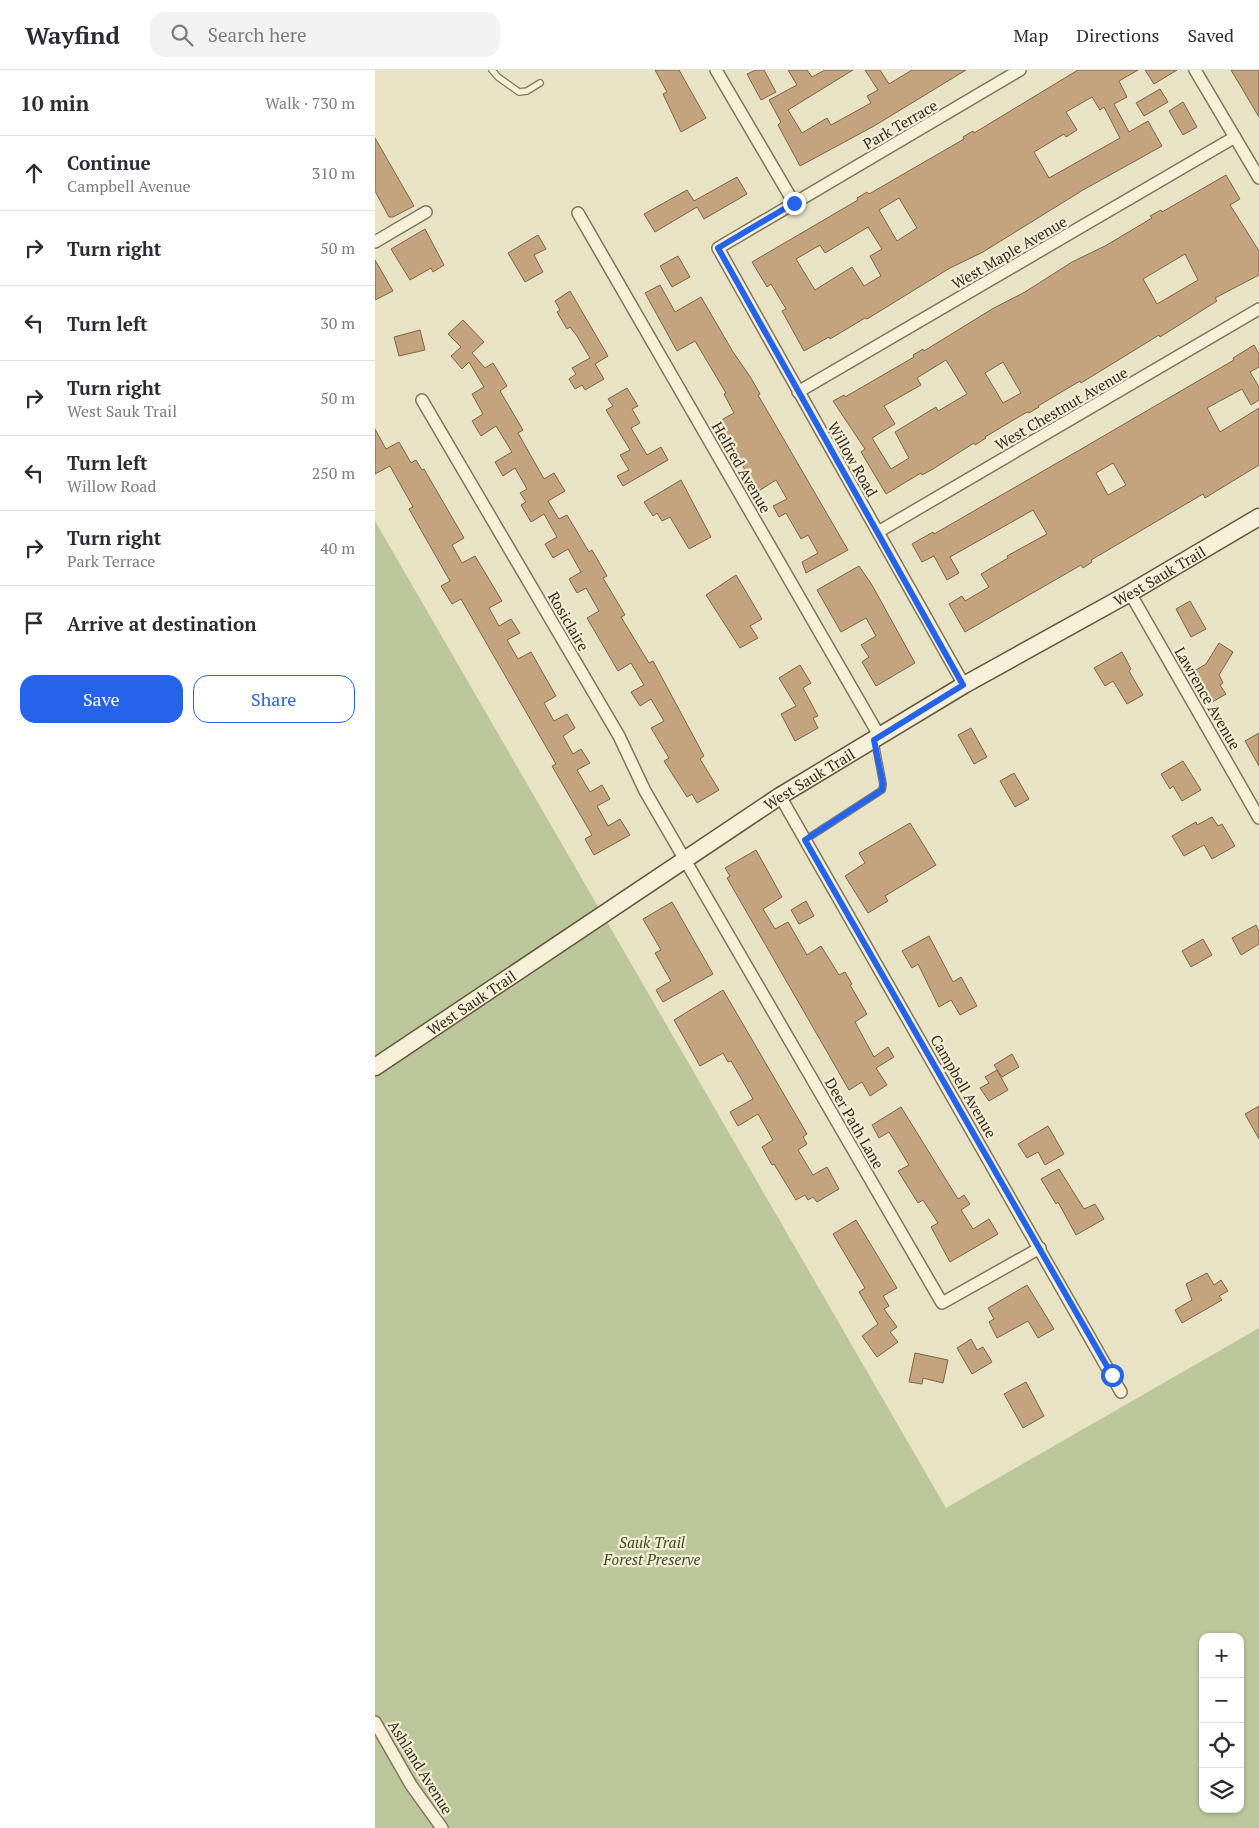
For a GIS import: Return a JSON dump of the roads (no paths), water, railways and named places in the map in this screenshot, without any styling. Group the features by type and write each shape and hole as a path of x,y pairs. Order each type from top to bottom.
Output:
{"main road":[{"name":"West Sauk Trail","path":"375,1066 780,796 963,685 1130,593 1259,517"}],"street":[{"path":"716,70 794,203"},
{"name":"Park Terrace","path":"718,248 1021,70"},
{"path":"1195,70 1259,178"},
{"name":"West Maple Avenue","path":"798,392 1235,138"},
{"path":"375,242 425,212"},
{"name":"Helfred Avenue","path":"578,213 877,738"},
{"name":"Willow Road","path":"718,248 963,685"},
{"name":"West Chestnut Avenue","path":"878,532 1259,309"},
{"name":"Rosiclaire","path":"422,400 619,736 645,791 685,860"},
{"name":"Lawrence Avenue","path":"1130,593 1259,818"},
{"name":"Campbell Avenue","path":"780,796 1121,1392"},
{"name":"Deer Path Lane","path":"685,860 942,1303 1039,1248"},
{"name":"Ashland Avenue","path":"375,1722 411,1784 442,1828"}],"lane":[{"path":"492,70 519,92 527,91 540,83"},
{"path":"805,840 882,790 883,784 877,738"}],"park label":[{"name":"Sauk Trail Forest Preserve","path":"652,1550"}]}
